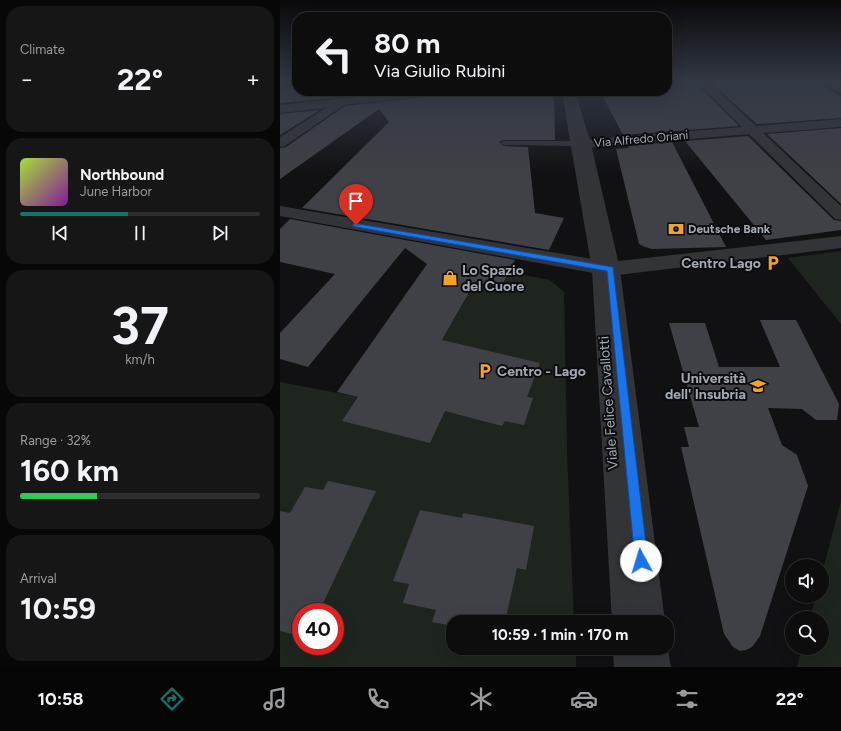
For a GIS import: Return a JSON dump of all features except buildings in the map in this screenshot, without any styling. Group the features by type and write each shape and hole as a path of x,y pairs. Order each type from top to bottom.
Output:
{"street":[{"path":"280,143 326,112"},
{"name":"Viale Felice Cavallotti","path":"573,112 604,269 647,615"},
{"path":"734,112 841,215"},
{"name":"Via Alfredo Oriani","path":"579,144 841,123"},
{"path":"280,211 604,269 841,242"},
{"path":"651,655 652,667"}],"lane":[{"name":"Viale Felice Cavallotti","path":"571,112 579,144"},
{"path":"504,143 579,144"},
{"name":"Viale Felice Cavallotti","path":"604,269 622,615"},
{"path":"624,655 625,667"}],"shaded area":[{"path":"841,251 841,324 788,258"},
{"path":"509,272 550,280 564,292 567,451 574,615 446,615 446,655 576,655 576,667 280,667 280,382 358,397 404,408 475,282 501,287"},
{"path":"841,501 841,667 797,667 800,655 829,655 829,611 812,611 814,603 829,603 829,559 826,559"}],"place":[{"name":"Deutsche Bank","path":"676,229"},
{"name":"Centro Lago","path":"773,263"},
{"name":"Lo Spazio del Cuore","path":"450,278"},
{"name":"Centro - Lago","path":"485,371"},
{"name":"Università dell' Insubria","path":"758,386"}],"route":[{"path":"356,225 610,269 641,561"}]}
